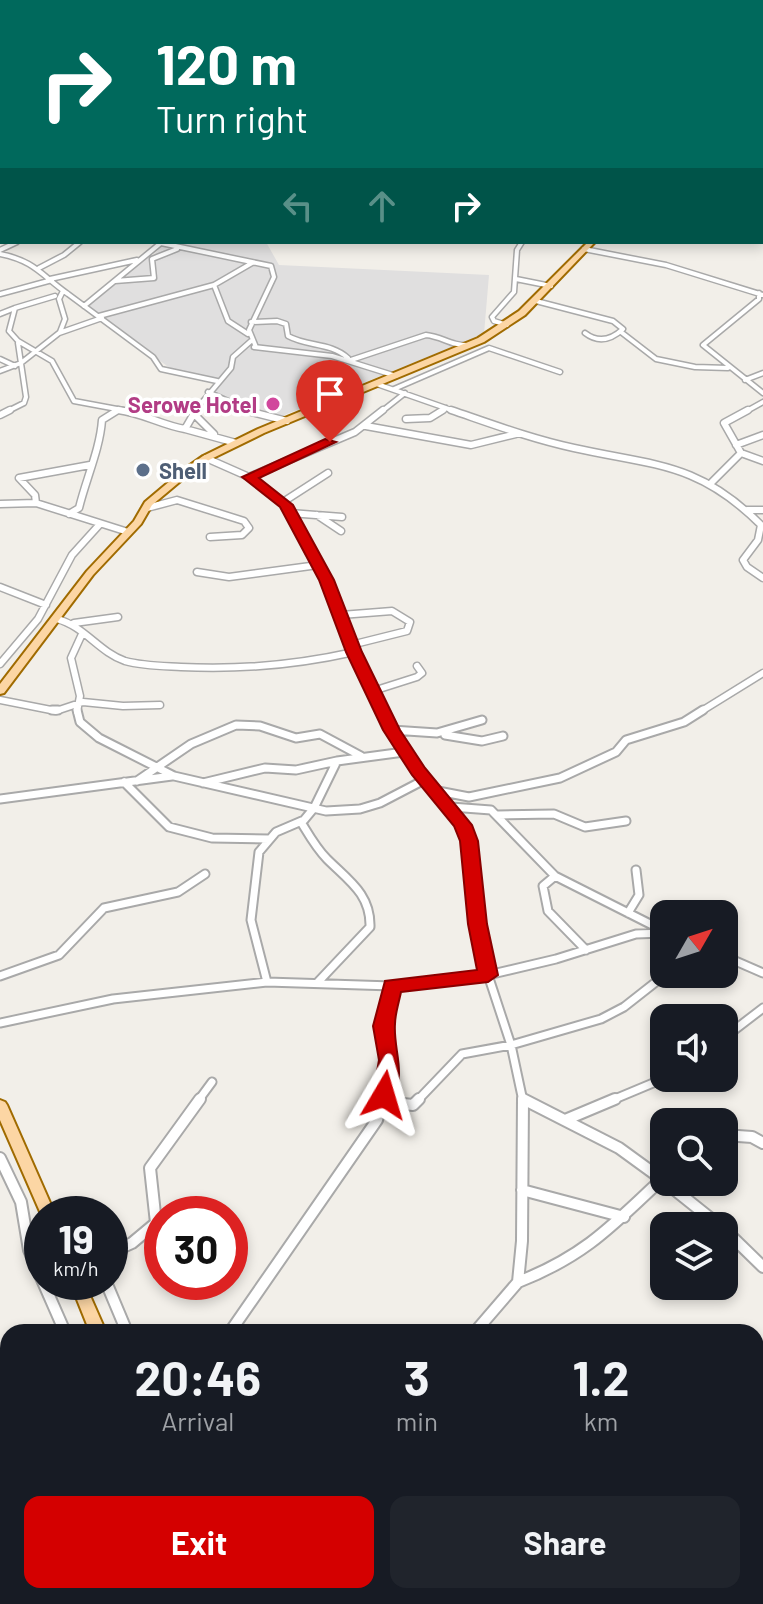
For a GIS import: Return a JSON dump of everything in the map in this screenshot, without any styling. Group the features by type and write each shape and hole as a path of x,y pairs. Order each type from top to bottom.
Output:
{"main road":[{"path":"0,691 90,573 162,491 206,458 236,443 445,356 470,350 536,301 590,244"},
{"path":"0,1105 40,1196"},
{"path":"85,1300 95,1324"}],"street":[{"path":"39,268 77,244"},
{"path":"84,306 161,244"},
{"path":"165,244 271,266 274,277 248,334 253,344"},
{"path":"507,325 494,321 492,317 514,292 517,250 521,244"},
{"path":"115,281 154,278 152,259 179,249"},
{"path":"584,249 666,265 761,294 759,299 703,343 704,348 763,393"},
{"path":"0,252 39,268 63,291 149,354 161,369 217,381"},
{"path":"0,294 137,260"},
{"path":"2,371 37,352 59,333 101,317 214,285 252,263"},
{"path":"516,279 551,286"},
{"path":"52,280 65,319 59,333"},
{"path":"214,285 221,313 230,327 248,334"},
{"path":"0,314 57,297 63,291"},
{"path":"536,301 613,321 623,327 615,337 598,339 585,333"},
{"path":"0,415 24,403 26,397 16,340 9,329 15,308"},
{"path":"251,322 281,322 286,324 288,336 295,340 335,347 353,361"},
{"path":"621,332 656,359 695,367 729,368"},
{"path":"3,334 52,360 64,375 74,401 142,413 161,425 236,443"},
{"path":"353,361 426,335 470,350 489,348 530,359 560,372"},
{"path":"185,429 208,392 231,368 233,357 253,344 353,361 396,376"},
{"path":"394,389 447,367 470,350"},
{"path":"0,359 18,364"},
{"path":"435,360 447,367"},
{"path":"2,371 21,376"},
{"path":"745,380 763,373"},
{"path":"377,384 519,433 595,452 658,462 712,482 727,491 762,525 758,540 743,560 747,567 763,578"},
{"path":"208,392 241,409 287,421"},
{"path":"249,477 366,426 384,407 405,393"},
{"path":"763,402 724,423 741,453 763,461"},
{"path":"68,514 79,508 101,438 100,408"},
{"path":"406,419 430,418 446,408"},
{"path":"102,420 118,410"},
{"path":"193,413 216,437"},
{"path":"366,426 471,445 519,433"},
{"path":"736,445 763,435"},
{"path":"712,482 741,453"},
{"path":"206,458 249,477 283,502 318,565 341,615 352,649 404,752 451,807 469,841 478,924 488,975 511,1045 523,1099 518,1282"},
{"path":"36,503 35,495 19,478 90,465"},
{"path":"283,502 328,473"},
{"path":"14,503 27,489"},
{"path":"147,508 177,500 244,521 249,528 242,535 210,537"},
{"path":"0,504 36,503 128,532"},
{"path":"747,510 763,510"},
{"path":"290,513 342,517"},
{"path":"317,515 341,531"},
{"path":"0,664 31,629 69,559 100,524"},
{"path":"197,572 229,577 318,565"},
{"path":"0,587 46,605"},
{"path":"74,623 82,634 124,661 179,667 263,670 306,664 410,628 405,616 392,611 341,615"},
{"path":"57,619 74,623 118,617"},
{"path":"82,634 71,658 79,703 78,717 91,733 174,776 326,811 360,809 380,803 426,779"},
{"path":"373,691 417,677 422,673 417,666"},
{"path":"436,790 469,797 560,778 616,752 626,740 684,722 763,673"},
{"path":"0,700 56,711 79,703 160,705"},
{"path":"443,734 482,720"},
{"path":"137,781 155,767 229,725 241,723 263,727 292,741 320,734 363,757"},
{"path":"392,730 420,735 443,734 481,742 493,742 503,736"},
{"path":"199,783 265,768 296,770 404,752"},
{"path":"267,982 251,920 259,852 280,829 301,822 314,808 337,761"},
{"path":"0,799 174,776"},
{"path":"124,782 159,821 180,831 212,838 269,839"},
{"path":"451,807 482,808 498,815 555,876 650,925"},
{"path":"498,815 554,814 585,827 626,821"},
{"path":"301,822 328,861 355,882 371,918 370,927 318,982"},
{"path":"628,913 639,895 636,870"},
{"path":"0,976 34,966 66,950 96,912 104,908 178,892 205,874"},
{"path":"555,876 543,886 548,911 586,950"},
{"path":"0,1023 113,999 267,982 392,986 488,975 636,934 650,933"},
{"path":"738,962 763,973"},
{"path":"236,1324 377,1120 390,1073 384,1026 392,986"},
{"path":"383,1102 413,1105 462,1054 511,1045 601,1019 624,1007 650,987"},
{"path":"738,1027 763,1008"},
{"path":"128,1245 156,1223 157,1212 147,1178 150,1168 212,1082"},
{"path":"565,1120 650,1084"},
{"path":"523,1099 619,1148 650,1170"},
{"path":"738,1136 752,1137 763,1143"},
{"path":"0,1158 21,1202 36,1268 61,1324"},
{"path":"522,1190 624,1217"},
{"path":"482,1324 518,1282 562,1264 650,1193"},
{"path":"683,1196 703,1212"},
{"path":"738,1243 763,1267"},
{"path":"114,1300 124,1324"}],"shaded area":[{"path":"164,244 267,244 279,265 489,275 484,334 282,416 244,409 214,392 220,381 171,369 87,306 137,262 153,255"}],"place":[{"name":"Serowe Hotel","path":"273,404"},
{"name":"Shell","path":"143,470"}],"route":[{"path":"330,442 249,477 278,496 285,505 336,600 354,652 404,752 463,825 469,841 478,924 488,975 392,986 384,1026 390,1073 384,1095"}]}
